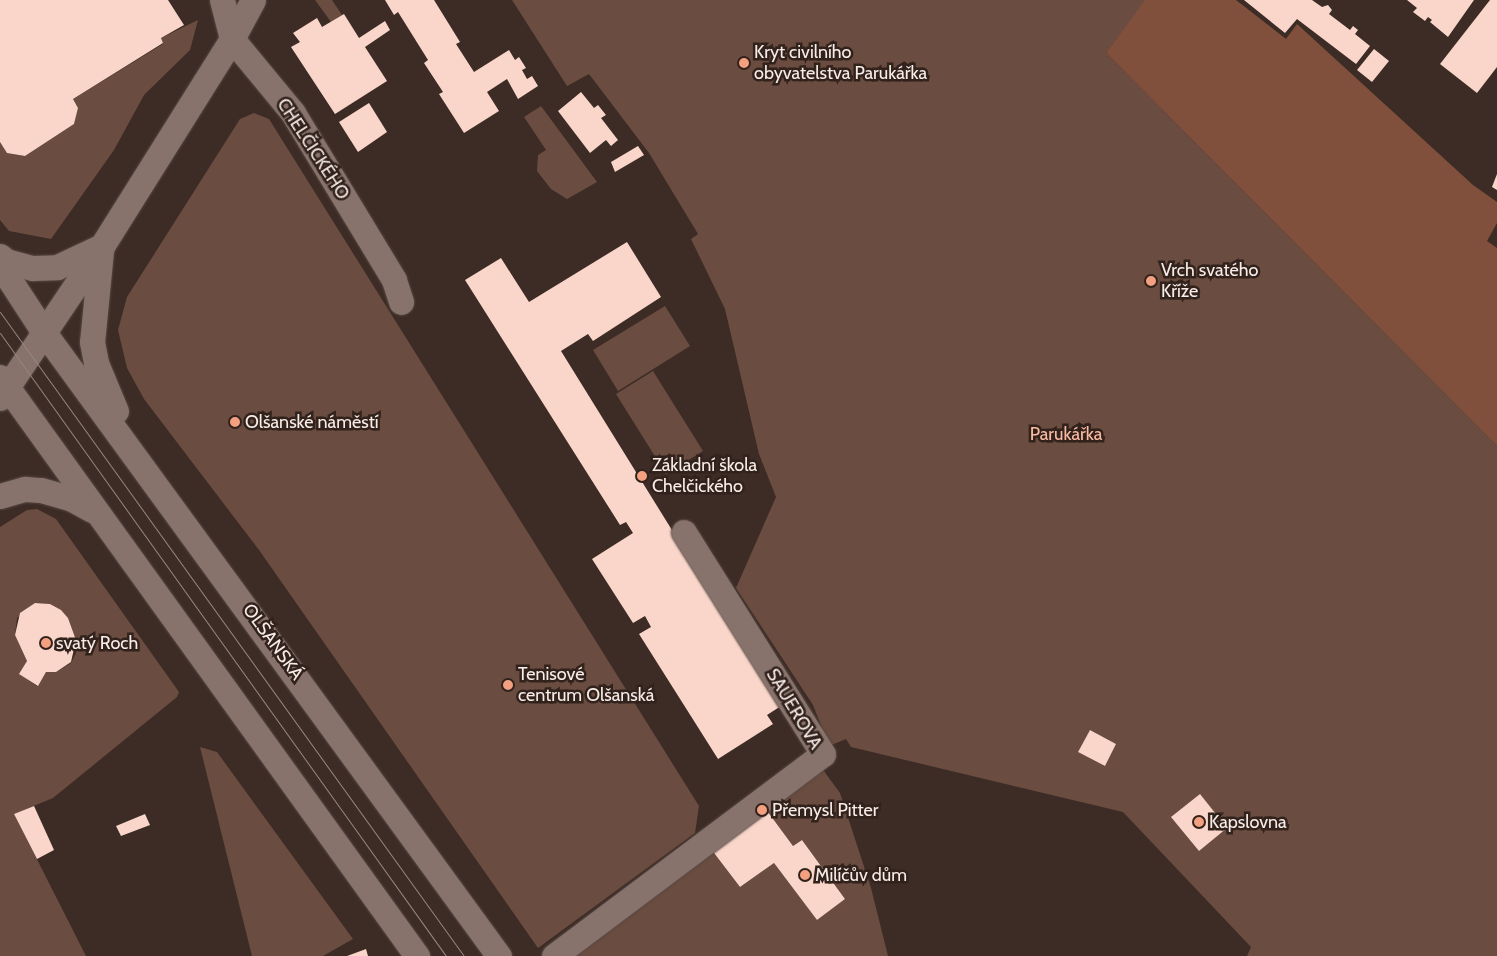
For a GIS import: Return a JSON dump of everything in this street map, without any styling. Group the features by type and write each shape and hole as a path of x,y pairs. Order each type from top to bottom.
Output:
{"street":[{"name":"CHELČICKÉHO","path":"222,0 232,39 293,113 394,280 401,302"},
{"path":"253,0 232,39 102,246 2,386 235,700 417,956"},
{"path":"0,256 33,268 57,267 102,246"},
{"path":"102,246 92,342 96,363 134,453"},
{"name":"OLŠANSKÁ","path":"0,265 43,331 134,453 499,956"},
{"path":"0,496 25,489 41,490 72,498 98,515"},
{"name":"SAUEROVA","path":"554,956 823,754 684,532"}],"green space":[{"path":"315,0 332,0 342,15 331,22"},
{"name":"Parukářka","path":"512,0 1146,0 1106,53 1497,446 1497,956 1247,956 1251,947 1123,812 851,747 846,739 829,746 813,705 736,588 776,497 759,454 725,309 691,239 698,234 649,153 589,74 567,86","holes":["1090,730 1116,744 1105,766 1078,752"]},
{"path":"198,20 190,50 144,95 114,150 51,239 9,231 0,220 0,142 8,153 25,156 74,124 78,108 73,99 163,44 161,38"},
{"path":"541,106 597,182 567,199 551,189 537,171 538,155 546,150 524,117"},
{"path":"254,113 269,119 699,806 695,833 538,948 259,550 144,399 127,368 118,330 127,297 240,119"},
{"path":"665,306 690,346 618,391 593,350"},
{"path":"653,371 703,451 666,474 616,394"},
{"path":"37,509 56,519 179,692 177,697 53,798 14,814 86,956 0,956 0,527 27,510","holes":["35,603 50,604 68,618 76,640 76,653 71,663 56,672 46,672 37,686 20,674 27,661 15,635 17,618"]},
{"path":"200,747 217,752 353,939 323,956 252,956"},
{"path":"821,767 840,793 871,888 888,956 566,956 711,849 740,887 774,863 817,920 845,899 802,840 793,846 765,808"}],"shaded area":[{"path":"1145,0 1236,0 1286,39 1297,24 1473,185 1497,202 1497,223 1487,241 1497,248 1497,446 1106,53"}],"building":[{"path":"0,0 168,0 184,25 161,38 163,43 73,99 78,108 74,124 25,156 7,153 0,142"},
{"path":"385,0 434,0 460,42 456,44 474,72 509,50 515,60 519,57 526,68 522,70 527,79 532,76 538,86 518,99 507,79 487,92 499,111 464,133 439,94 443,92 424,63 428,60 398,12 394,15"},
{"path":"1244,0 1312,0 1322,7 1328,5 1332,10 1329,14 1350,30 1353,26 1358,30 1355,34 1370,46 1356,64 1297,19 1285,33"},
{"path":"1407,0 1474,0 1448,37 1430,22 1432,20 1428,17 1425,21 1413,12 1417,8"},
{"path":"1490,0 1497,0 1497,67 1477,93 1440,64"},
{"path":"344,14 359,38 385,21 390,30 365,47 387,81 335,114 291,47 300,42 293,33 317,18 322,27"},
{"path":"1374,49 1389,61 1372,82 1357,70"},
{"path":"581,92 594,108 598,105 606,115 601,118 618,140 611,146 606,140 590,153 558,111"},
{"path":"369,103 387,132 358,152 339,122"},
{"path":"638,146 644,155 615,172 611,162"},
{"path":"1497,174 1497,190 1492,187"},
{"path":"627,242 661,297 593,341 588,334 561,351 781,706 767,715 773,724 718,759 639,634 651,627 645,616 633,623 592,559 633,533 626,522 620,525 465,280 501,258 529,302"},
{"name":"svatý Roch","path":"35,603 50,604 61,610 68,618 76,640 71,662 56,672 46,672 38,686 19,674 27,661 15,635 20,613"},
{"path":"1090,730 1116,744 1105,766 1078,752"},
{"name":"Kapslovna","path":"1200,794 1227,828 1199,851 1171,817"},
{"path":"34,806 54,850 37,859 14,814"},
{"name":"Milíčův dům","path":"765,808 793,846 802,840 845,899 817,920 774,863 740,887 711,849"},
{"path":"145,814 150,825 121,836 116,826"},
{"path":"366,949 368,956 347,956"}],"tram line":[{"path":"0,312 464,956"},
{"path":"0,333 446,956"}],"place":[{"name":"Kryt civilního obyvatelstva Parukářka","path":"744,63"},
{"name":"Vrch svatého Kříže","path":"1151,281"},
{"name":"Olšanské náměstí","path":"235,422"},
{"name":"Základní škola Chelčického","path":"642,476"},
{"name":"svatý Roch","path":"46,643"},
{"name":"Tenisové centrum Olšanská","path":"508,685"},
{"name":"Přemysl Pitter","path":"762,810"},
{"name":"Kapslovna","path":"1199,822"},
{"name":"Milíčův dům","path":"805,875"}]}
